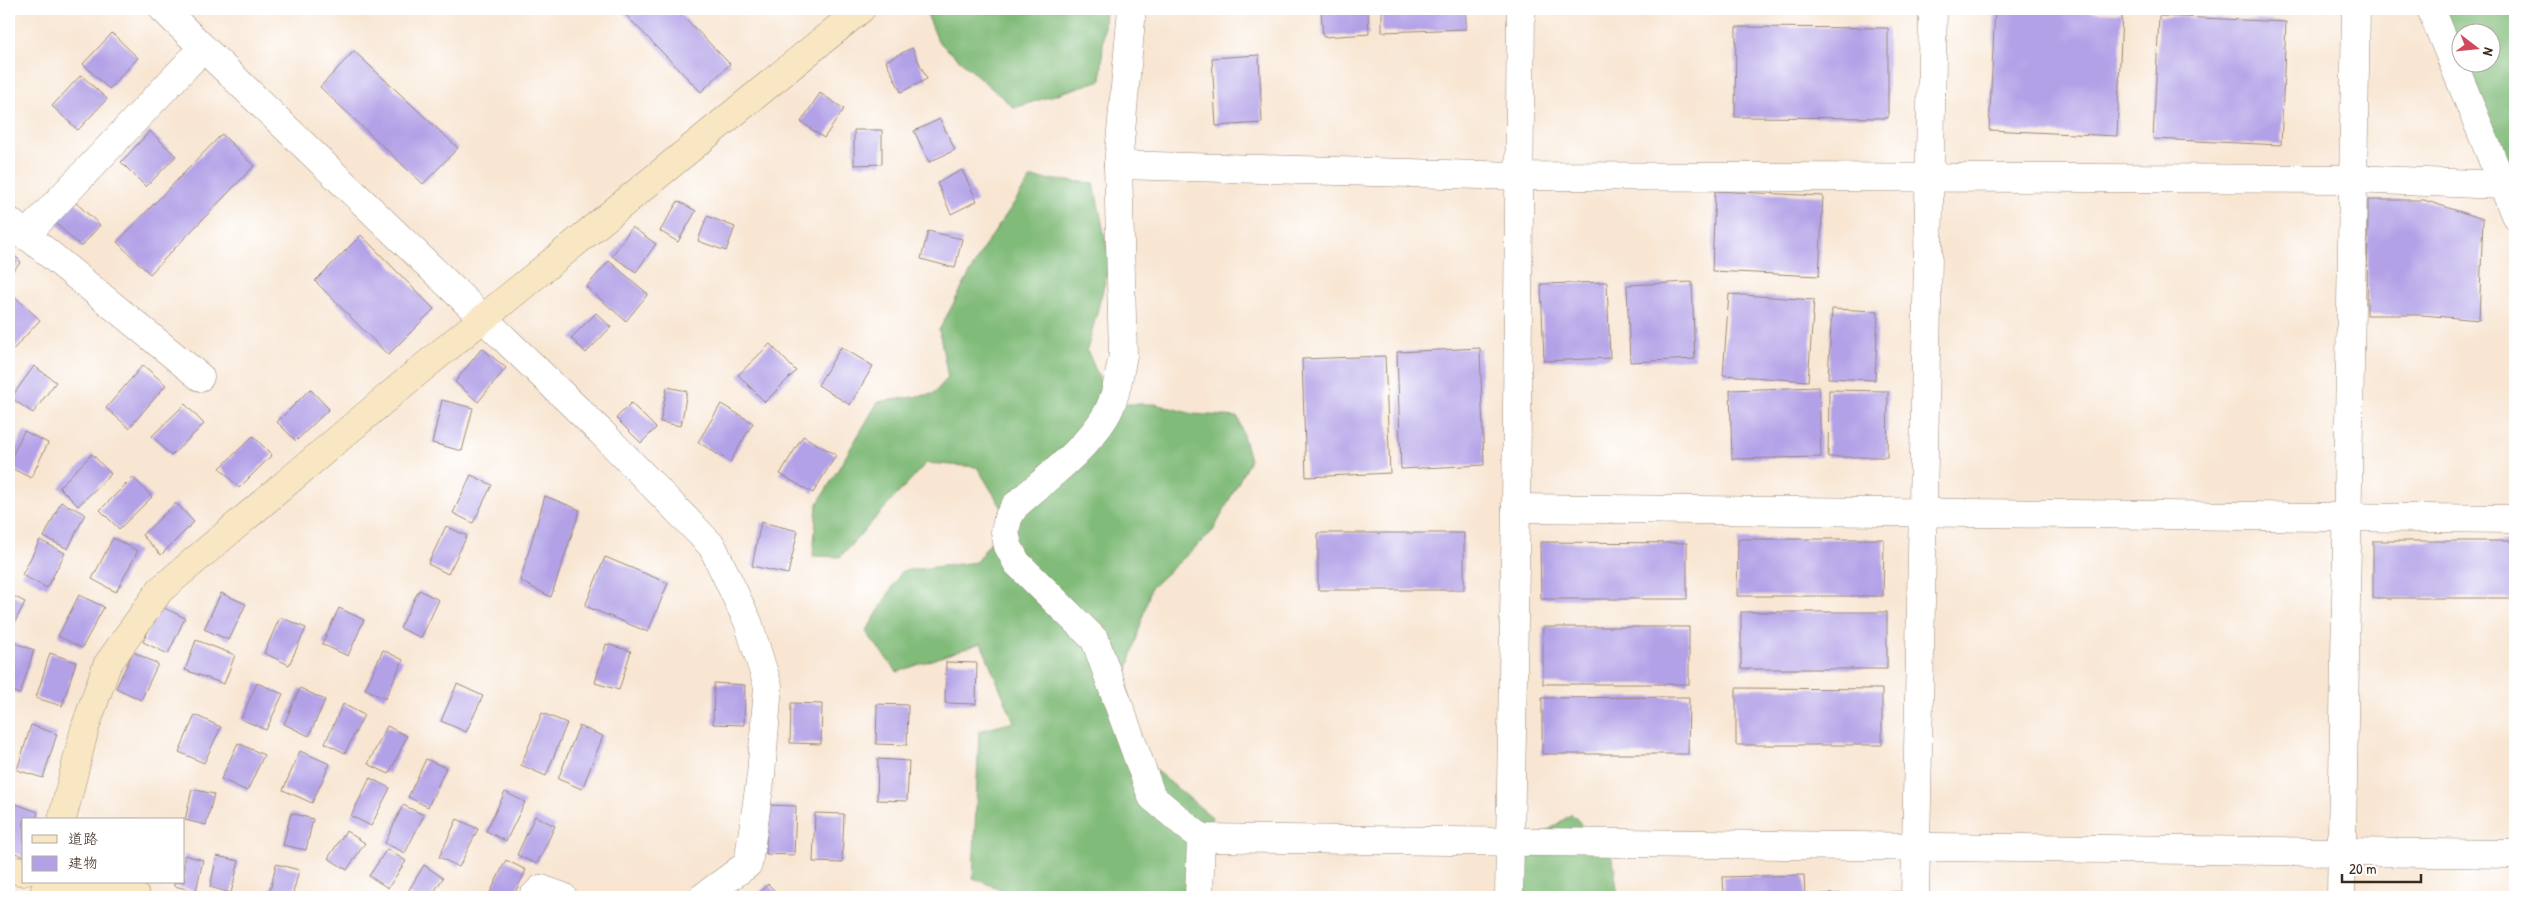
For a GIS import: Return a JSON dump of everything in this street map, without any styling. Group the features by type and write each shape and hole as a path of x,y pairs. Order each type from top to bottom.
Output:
{"street":[{"path":"165,9 482,320 601,432 712,546 748,622 768,686 761,775 748,864 703,897"},
{"path":"62,818 85,728 107,665 160,590 482,320 861,9"},
{"path":"1132,9 1118,165 1123,355 1105,416 1089,438 1015,506 1008,518 1005,532 1008,546 1017,563 1095,640 1152,797 1201,838 2515,854"},
{"path":"1509,897 1516,508 1521,9"},
{"path":"1915,897 1924,514 1928,179 1933,9"},
{"path":"2342,897 2356,9"},
{"path":"2430,9 2515,215"},
{"path":"200,377 17,228 203,48"},
{"path":"1118,165 1518,176 1928,179 2352,179 2502,185"},
{"path":"1516,508 1924,514 2515,519"},
{"path":"1199,897 1201,838"},
{"path":"9,869 22,872"},
{"path":"43,897 46,884"},
{"path":"78,884 136,897"},
{"path":"533,897 541,890 563,897"}],"green space":[{"path":"925,9 1105,9 1101,80 1014,108 938,41"},
{"path":"2429,9 2515,9 2515,213 2456,72 2502,72 2502,22 2452,22 2452,64"},
{"path":"1031,178 1094,183 1110,263 1087,350 1110,404 1155,404 1193,414 1238,417 1250,460 1213,531 1151,588 1127,672 1130,736 1154,769 1212,817 1189,873 1188,897 1020,897 973,878 979,731 1014,722 981,643 897,672 866,632 902,571 976,562 1008,518 977,467 926,463 840,557 813,556 817,505 878,402 933,394 948,378 939,330 983,249"},
{"path":"1572,814 1613,859 1618,897 1518,897 1517,851"}],"building":[{"path":"620,9 676,9 730,64 701,92"},
{"path":"1321,9 1368,9 1369,34 1323,37"},
{"path":"1382,9 1466,9 1466,29 1382,32"},
{"path":"1995,9 2122,13 2117,136 1989,130"},
{"path":"2159,16 2286,22 2281,145 2153,139"},
{"path":"1736,27 1888,28 1888,118 1735,117"},
{"path":"112,33 138,58 109,89 83,64"},
{"path":"912,48 927,79 901,92 886,61"},
{"path":"354,51 458,148 423,184 320,87"},
{"path":"1259,55 1262,123 1216,126 1212,58"},
{"path":"81,75 107,99 78,130 52,106"},
{"path":"820,93 844,109 824,138 801,122"},
{"path":"940,119 955,150 929,162 914,131"},
{"path":"854,130 882,130 882,164 854,165"},
{"path":"150,131 176,156 146,187 121,162"},
{"path":"222,134 254,166 150,274 117,242"},
{"path":"962,170 977,201 951,214 937,183"},
{"path":"1715,191 1823,196 1819,276 1712,271"},
{"path":"2368,200 2424,200 2483,219 2479,320 2423,315 2367,315"},
{"path":"678,201 696,211 678,242 660,231"},
{"path":"75,202 100,225 81,247 56,223"},
{"path":"707,216 735,227 726,251 698,241"},
{"path":"632,227 656,244 636,272 612,256"},
{"path":"928,231 962,239 955,268 921,259"},
{"path":"361,235 434,309 388,355 315,281"},
{"path":"9,250 21,262 9,275"},
{"path":"609,261 648,294 626,321 586,287"},
{"path":"1607,282 1610,358 1544,361 1541,284"},
{"path":"1692,282 1695,359 1630,362 1627,285"},
{"path":"1729,294 1814,300 1808,381 1723,375"},
{"path":"13,295 40,320 9,354 9,300"},
{"path":"1832,309 1878,311 1875,380 1828,378"},
{"path":"596,313 611,327 586,353 571,338"},
{"path":"770,344 796,371 765,402 738,375"},
{"path":"841,347 873,366 850,405 818,385"},
{"path":"482,348 506,368 478,402 455,382"},
{"path":"1480,348 1484,465 1401,469 1397,352"},
{"path":"1385,356 1390,473 1306,477 1302,359"},
{"path":"143,365 166,385 129,428 106,408"},
{"path":"34,366 56,382 33,413 11,398"},
{"path":"667,387 687,391 681,426 660,422"},
{"path":"1819,387 1821,457 1732,459 1730,390"},
{"path":"310,389 329,409 296,441 277,422"},
{"path":"1829,390 1888,391 1887,457 1828,457"},
{"path":"442,400 473,408 462,451 432,443"},
{"path":"631,403 656,428 641,443 616,418"},
{"path":"185,404 204,424 171,456 152,436"},
{"path":"721,404 753,423 730,462 698,442"},
{"path":"24,431 48,443 31,478 9,467 9,462"},
{"path":"253,436 272,455 239,488 220,468"},
{"path":"803,436 836,455 813,493 780,474"},
{"path":"92,454 111,474 78,506 59,487"},
{"path":"471,475 492,485 473,523 453,513"},
{"path":"133,477 152,497 119,529 100,510"},
{"path":"545,496 580,510 551,597 520,581"},
{"path":"61,502 85,514 68,549 44,537"},
{"path":"176,503 194,522 161,555 142,535"},
{"path":"761,522 798,531 788,574 752,566"},
{"path":"446,526 467,536 448,574 428,564"},
{"path":"1318,533 1464,533 1464,590 1318,590"},
{"path":"113,538 138,551 116,592 92,579"},
{"path":"1738,539 1884,539 1883,596 1737,596"},
{"path":"40,540 65,553 47,588 22,575"},
{"path":"2373,541 2515,541 2515,598 2373,598"},
{"path":"1540,542 1687,543 1687,599 1541,599"},
{"path":"605,557 668,583 648,632 585,606"},
{"path":"419,590 439,600 421,638 400,628"},
{"path":"221,593 246,604 229,640 204,629"},
{"path":"9,594 25,602 9,634"},
{"path":"79,595 104,607 82,648 58,636"},
{"path":"160,606 185,618 168,654 143,642"},
{"path":"339,608 364,620 348,656 322,644"},
{"path":"1741,612 1887,612 1887,669 1741,669"},
{"path":"280,617 306,628 289,665 264,653"},
{"path":"1543,627 1689,627 1689,684 1543,684"},
{"path":"196,640 235,655 224,684 185,670"},
{"path":"9,641 34,650 20,694 9,691"},
{"path":"606,644 631,651 619,690 595,683"},
{"path":"383,650 403,660 385,699 365,689"},
{"path":"133,652 158,664 141,700 116,688"},
{"path":"50,653 76,662 62,706 36,698"},
{"path":"946,662 977,663 976,704 945,703"},
{"path":"257,683 283,694 266,730 241,719"},
{"path":"714,683 745,685 744,725 713,724"},
{"path":"457,684 483,696 466,732 441,721"},
{"path":"300,688 325,700 309,736 284,724"},
{"path":"1736,688 1882,689 1882,745 1736,745"},
{"path":"1689,697 1688,754 1542,754 1542,698"},
{"path":"791,703 822,704 821,744 790,743"},
{"path":"343,704 364,715 345,753 325,743"},
{"path":"877,704 908,705 907,745 876,744"},
{"path":"542,713 567,723 546,776 521,765"},
{"path":"195,715 221,727 204,763 179,752"},
{"path":"31,725 57,734 43,778 17,770"},
{"path":"387,726 407,736 389,774 368,764"},
{"path":"579,726 603,736 582,789 558,779"},
{"path":"238,743 264,755 247,791 221,779"},
{"path":"300,751 330,764 312,803 283,790"},
{"path":"426,759 446,768 428,807 408,797"},
{"path":"878,759 909,761 907,801 877,800"},
{"path":"370,778 390,788 371,826 351,816"},
{"path":"192,789 214,794 206,825 185,820"},
{"path":"505,792 525,802 506,841 486,831"},
{"path":"13,803 38,812 36,818 22,818 22,855 9,851 9,816"},
{"path":"403,805 424,815 405,853 385,843"},
{"path":"767,805 796,806 794,855 766,854"},
{"path":"291,813 313,819 306,850 283,845"},
{"path":"815,813 844,814 842,863 813,862"},
{"path":"535,816 555,826 537,864 517,855"},
{"path":"457,819 478,829 459,867 439,857"},
{"path":"346,831 365,843 347,870 328,858"},
{"path":"387,849 406,861 388,888 369,876"},
{"path":"185,855 203,860 196,891 174,886 174,884 185,884"},
{"path":"217,856 239,861 231,893 210,887"},
{"path":"506,860 526,870 513,897 488,897"},
{"path":"276,864 299,870 292,897 269,896"},
{"path":"424,865 443,878 431,897 414,897 407,893"},
{"path":"1804,875 1805,897 1724,897 1723,877"},
{"path":"768,884 781,897 755,897"},
{"path":"366,891 375,897 361,897"},
{"path":"1900,892 1900,897 1822,897 1822,894"}]}
